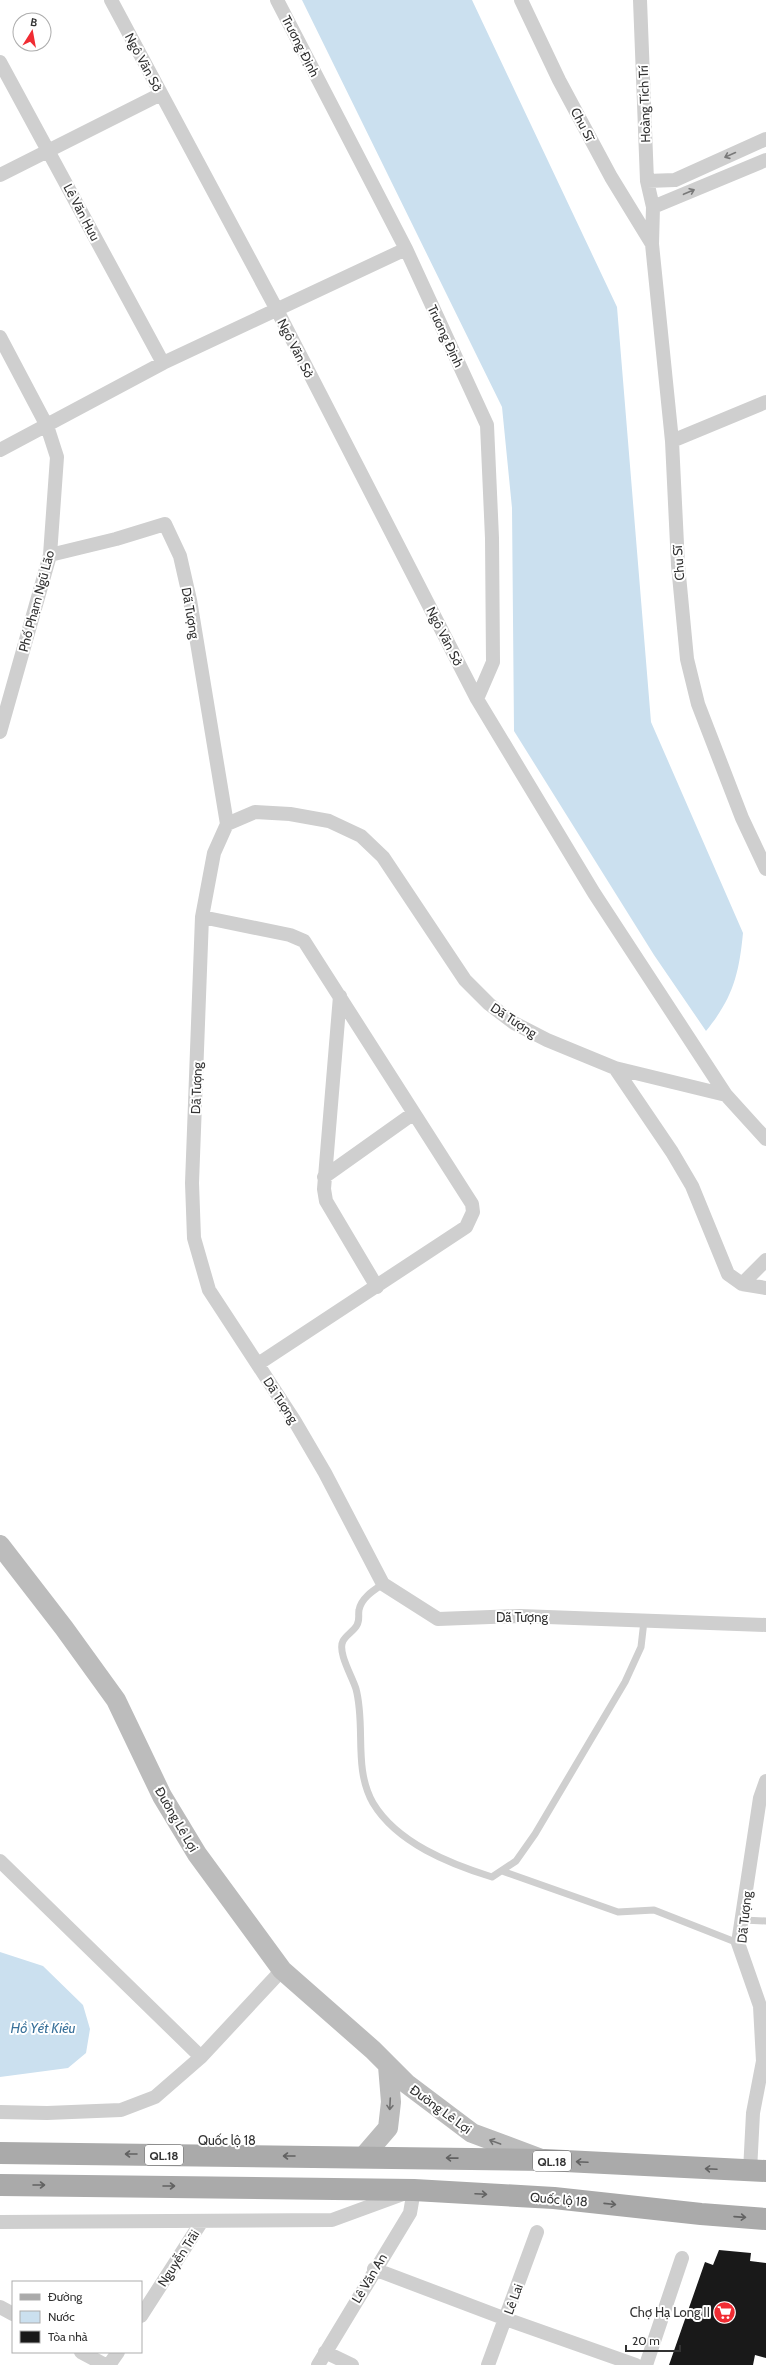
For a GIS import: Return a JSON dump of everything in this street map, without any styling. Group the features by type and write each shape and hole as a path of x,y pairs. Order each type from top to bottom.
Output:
{"main road":[{"name":"Quốc lộ 18","path":"0,2139 328,2149 358,2157 545,2160 758,2171"},
{"name":"Quốc lộ 18","path":"0,2153 328,2149"},
{"name":"Quốc lộ 18","path":"0,2185 327,2195"},
{"name":"Quốc lộ 18","path":"0,2200 327,2195 352,2188 554,2198 701,2214 766,2219"}],"street":[{"name":"Ngô Văn Sở","path":"110,0 277,310 477,699 594,893 726,1096"},
{"name":"Trương Định","path":"277,0 406,249 487,425 492,538 493,662 477,699"},
{"name":"Hoàng Tích Trí","path":"640,0 647,181 653,207"},
{"name":"Chu Sĩ","path":"523,1 559,80 611,177 652,244"},
{"name":"Lê Văn Hưu","path":"0,62 163,363"},
{"path":"0,175 161,94"},
{"path":"647,181 675,180 766,139"},
{"path":"653,207 766,160"},
{"name":"Chu Sĩ","path":"653,207 652,244 672,441 678,565 687,659 698,704 742,818 766,869"},
{"path":"0,450 163,363 406,249"},
{"name":"Phố Phạm Ngũ Lão","path":"0,337 47,426 57,457 50,554 0,732"},
{"path":"672,441 766,402"},
{"name":"Dã Tượng","path":"50,554 116,540 165,524 180,556 190,600 227,824 214,853 202,917 192,1183 194,1238 209,1290 294,1420 325,1473 383,1584 438,1619 520,1616 766,1625"},
{"name":"Dã Tượng","path":"227,824 255,812 290,814 329,821 361,836 383,857 465,980 489,1004 514,1023 547,1040 615,1068 726,1096"},
{"path":"202,917 290,935 304,941 472,1204 473,1212 466,1227 378,1287 258,1364"},
{"path":"340,996 324,1177 326,1201 378,1287"},
{"path":"615,1068 672,1152 692,1186 728,1274 742,1284 766,1288"},
{"path":"726,1096 766,1139"},
{"path":"324,1177 414,1113"},
{"path":"742,1284 766,1260"},
{"name":"Đường Lê Lợi","path":"0,1546 64,1628 116,1700 162,1796 197,1854 282,1970 407,2084 472,2133 545,2160"},
{"name":"Dã Tượng","path":"758,2171 753,2113 763,2061 760,2006 738,1943 743,1920 760,1798 766,1781"},
{"path":"0,1861 201,2057"},
{"path":"0,2112 47,2113 121,2110 155,2097 201,2057 282,1970"},
{"name":"Đường Lê Lợi","path":"358,2157 388,2128 391,2102 388,2066"},
{"path":"0,2222 332,2220 414,2190"},
{"name":"Lê Văn An","path":"318,2365 374,2269 410,2213 414,2190"},
{"name":"Nguyễn Trãi","path":"142,2314 202,2221"},
{"name":"Lê Lai","path":"488,2365 506,2320 537,2232"},
{"path":"646,2365 682,2258"},
{"path":"374,2269 506,2320 636,2365"},
{"path":"0,2307 12,2313"},
{"path":"325,2352 352,2365"},
{"path":"84,2353 105,2365"},
{"path":"109,2365 117,2353"}],"lane":[{"path":"383,1584 363,1600 359,1609 358,1624 343,1641 342,1651 356,1688 360,1706 360,1754 373,1802 390,1824 417,1844 473,1871 492,1877 516,1861 535,1834 625,1682 641,1647 644,1621"},
{"path":"502,1871 618,1912 654,1910 738,1943"},
{"path":"743,1920 766,1921"}],"water":[{"path":"302,0 472,0 617,307 651,722 743,933 737,973 729,996 723,1008 706,1031 654,955 514,731 512,508 502,407"},
{"name":"Hồ Yết Kiêu","path":"0,1952 43,1966 83,2005 90,2029 86,2053 68,2068 0,2077"}],"building":[{"name":"Chợ Hạ Long II","path":"719,2250 751,2253 750,2261 766,2263 766,2358 755,2355 753,2365 669,2365 705,2262 713,2265"}],"place":[{"name":"Chợ Hạ Long II","path":"725,2312"}]}
